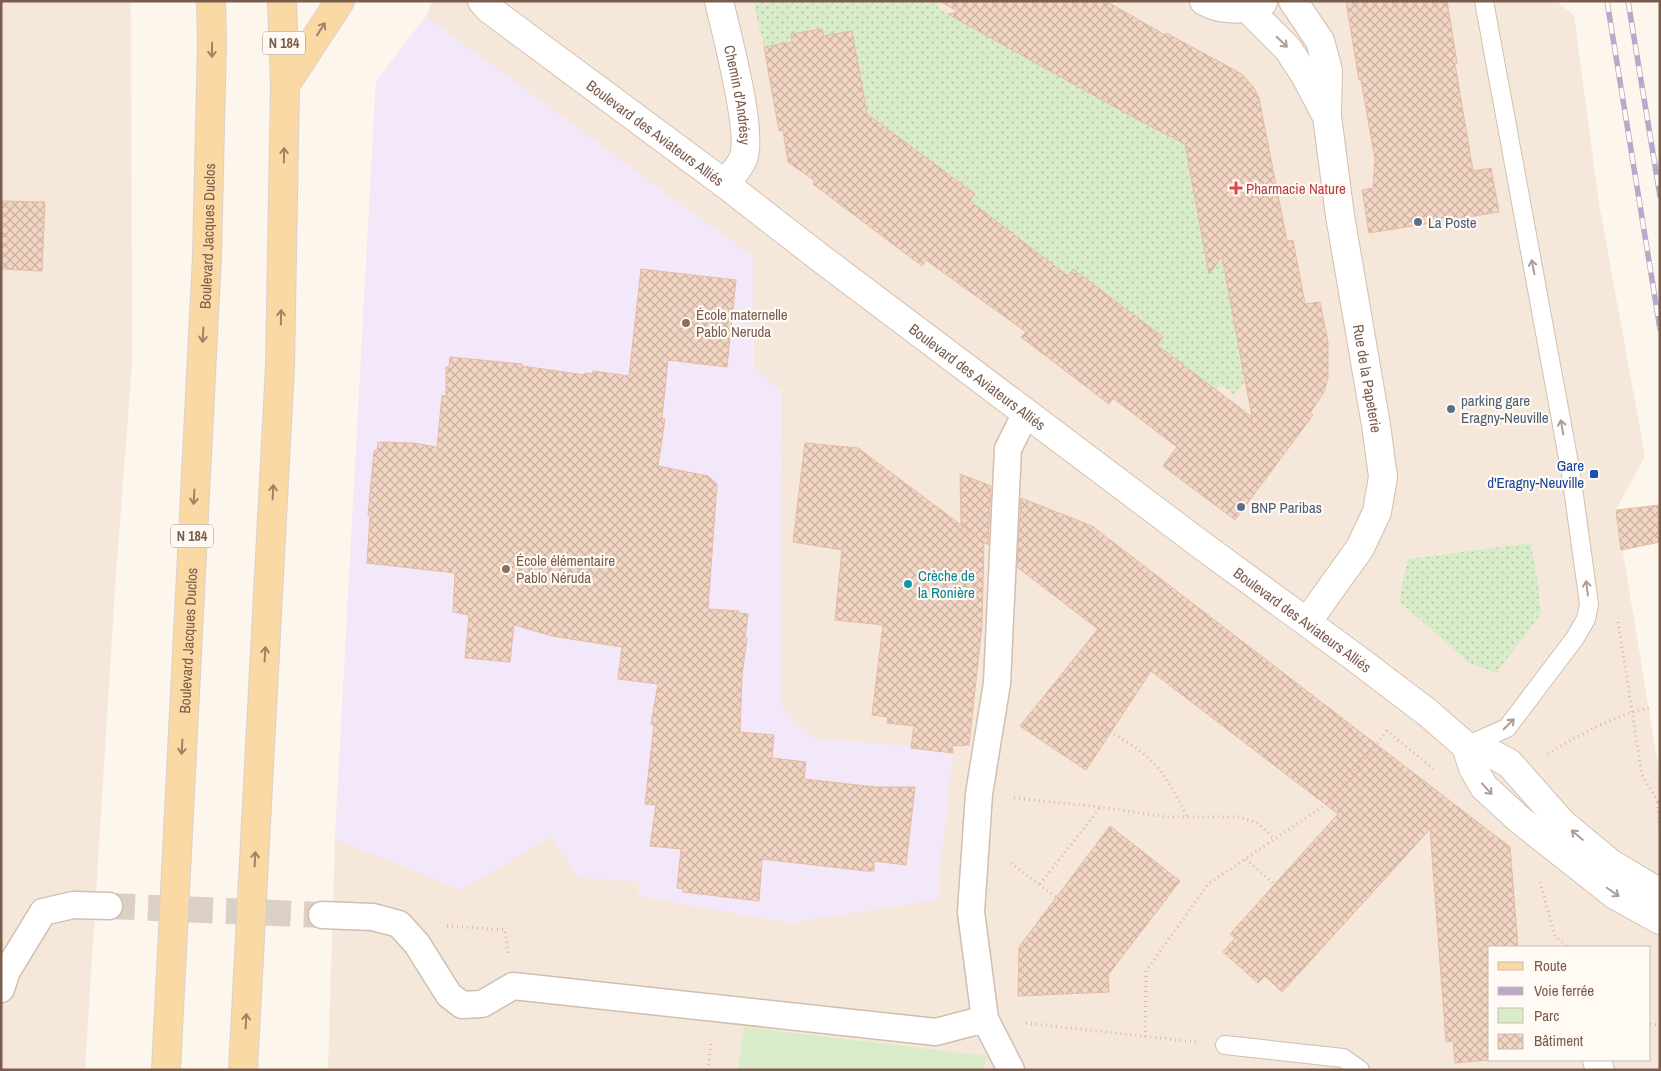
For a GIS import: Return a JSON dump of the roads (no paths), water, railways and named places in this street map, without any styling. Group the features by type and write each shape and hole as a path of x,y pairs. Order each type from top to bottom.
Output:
{"main road":[{"name":"Boulevard Jacques Duclos","path":"166,1070 207,256 212,51 211,1"},
{"name":"N 184","path":"243,1070 280,366 285,85 282,1"},
{"path":"285,85 340,1"},
{"name":"Chemin d'Andrésy","path":"719,1 744,122 746,146 743,160 725,184"},
{"path":"1204,1 1226,9 1255,5"},
{"name":"Rue de la Papeterie","path":"1294,1 1320,40 1328,70 1327,116 1340,216 1376,425 1383,477 1377,512 1360,548 1307,622"},
{"name":"Boulevard des Aviateurs Alliés","path":"479,4 725,184 1200,544 1428,713 1466,746 1490,753 1509,763 1562,823 1610,863 1660,893"},
{"name":"Rue de la Papeterie","path":"1255,5 1305,75 1327,116"},
{"path":"1466,746 1473,768 1484,787 1520,820 1615,894 1660,920"}],"street":[{"path":"1011,1070 986,1019 971,912 979,794 996,683 1008,449 1026,413"},
{"path":"1,989 7,971 43,912 73,905 109,906"},
{"path":"322,915 373,917 399,924 418,944 449,995 462,1005 482,1004 513,986 936,1032 986,1019"}],"lane":[{"path":"1466,746 1507,728 1586,620 1589,604 1569,464 1484,1"},
{"path":"1225,1045 1343,1058 1360,1070"}],"tunnel":[{"path":"109,906 322,915"}],"railway":[{"path":"1607,1 1660,329"},
{"path":"1628,1 1660,196"}],"place":[{"name":"Pharmacie Nature","path":"1236,188"},
{"name":"La Poste","path":"1418,222"},
{"name":"École maternelle Pablo Neruda","path":"686,323"},
{"name":"parking gare Eragny-Neuville","path":"1451,409"},
{"name":"Gare d'Eragny-Neuville","path":"1594,474"},
{"name":"BNP Paribas","path":"1241,507"},
{"name":"École élémentaire Pablo Néruda","path":"506,569"},
{"name":"Crèche de la Ronière","path":"908,584"}]}
